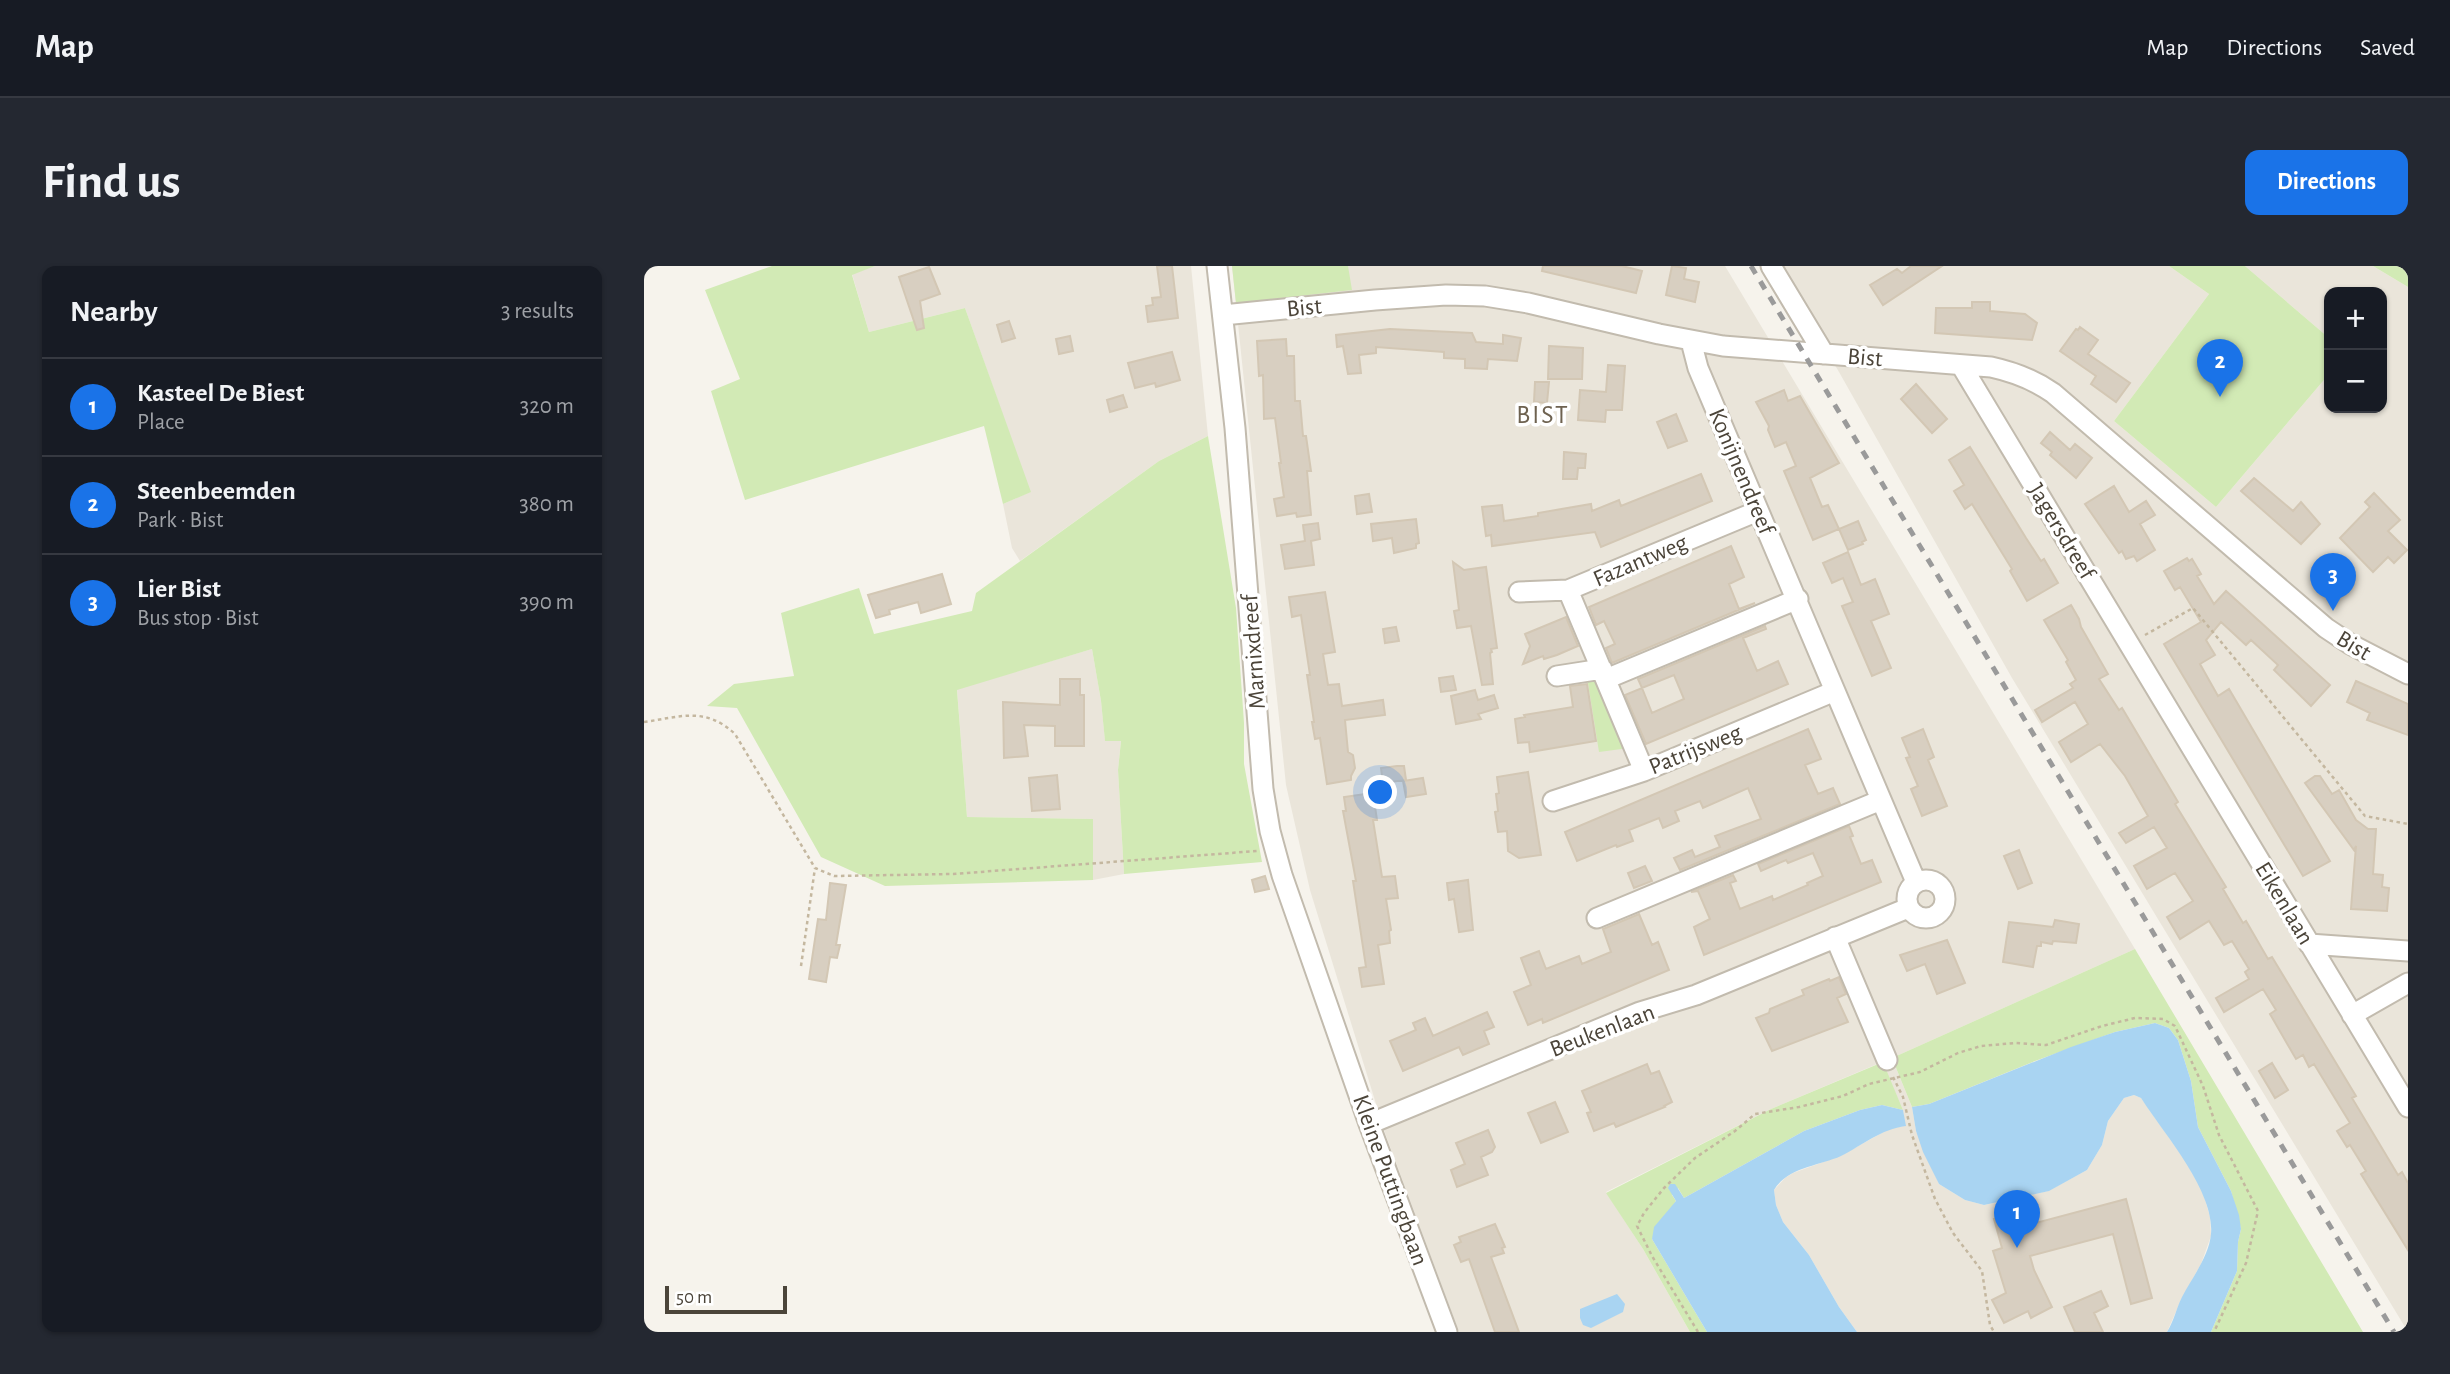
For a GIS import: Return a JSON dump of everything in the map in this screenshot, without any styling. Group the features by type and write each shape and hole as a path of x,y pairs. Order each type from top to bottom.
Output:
{"street":[{"name":"Marnixdreef","path":"1217,266 1242,515 1263,789 1274,849 1337,1027"},
{"path":"1771,266 1824,354"},
{"name":"Bist","path":"1223,315 1375,300 1475,295 1528,303 1723,346 2010,371 2030,378 2053,393 2326,628 2350,644 2408,674"},
{"name":"Konijnendreef","path":"1691,341 1698,368 1881,800"},
{"name":"Jagersdreef","path":"1961,365 2163,698"},
{"name":"Fazantweg","path":"1519,592 1568,590 1758,510"},
{"path":"1568,590 1644,771"},
{"path":"1557,676 1604,674 1798,599"},
{"name":"Patrijsweg","path":"1553,801 1644,771 1835,691"},
{"name":"Eikenlaan","path":"2163,698 2408,1107"},
{"path":"1597,918 1881,800 1916,882 1907,895 1908,908"},
{"name":"Beukenlaan","path":"1369,1124 1640,1012 1675,1003 1908,908 1917,916 1928,918 1939,912 1945,902 1942,890 1934,882 1916,882"},
{"path":"1835,937 1890,1069"},
{"path":"2309,944 2408,951"},
{"path":"2353,1015 2408,983"},
{"name":"Kleine Puttingbaan","path":"1337,1027 1369,1124 1447,1332"}],"path":[{"path":"2130,644 2193,608 2365,816 2408,824"},
{"path":"644,722 696,714 726,725 735,734 815,868 834,876 953,874 1274,849"},
{"path":"801,966 815,868"},
{"path":"1698,1332 1637,1226 1664,1188 1695,1158 1755,1114 1799,1108 1843,1096 1869,1084 1890,1069 1920,1072 1958,1053 1981,1046 2015,1043 2046,1045 2102,1026 2136,1018 2163,1019 2175,1026 2203,1086 2219,1135 2258,1211 2246,1263 2214,1332"},
{"path":"1890,1069 1903,1097 1912,1135 1935,1199 1954,1233 1982,1271 1990,1325 1994,1332"}],"shaded area":[{"path":"875,266 1191,266 1208,436 1159,461 1020,561 1012,548 1003,504 1030,492 965,308 869,332 852,274"},
{"path":"1232,266 1725,266 2135,949 1892,1058 1912,1107 1916,1131 1939,1184 1965,1200 1984,1205 2048,1191 2087,1170 2102,1145 2108,1121 2124,1098 2134,1095 2141,1098 2185,1160 2203,1192 2210,1217 2211,1236 2201,1264 2167,1332 1857,1332 1809,1255 1783,1222 1776,1205 1774,1190 1793,1173 1840,1156 1891,1128 1905,1126 1903,1110 1882,1062 1771,1109 1606,1192 1643,1249 1690,1332 1459,1332 1385,1133 1310,890 1286,785"},
{"path":"1776,266 2169,266 2209,294 2114,421 2216,507 2324,380 2324,413 2387,413 2387,287 2324,287 2324,334 2245,266 2373,266 2408,287 2408,1332 2012,678"},
{"path":"1092,649 1105,740 1121,740 1118,770 1124,874 1093,880 1093,819 967,817 957,689"}],"green space":[{"path":"772,266 875,266 852,275 869,332 965,308 1031,492 1003,504 984,426 745,500 711,391 740,379 705,290"},
{"path":"1232,266 1348,266 1352,290 1236,303"},
{"path":"2169,266 2245,266 2324,334 2324,380 2216,507 2114,421 2209,294"},
{"path":"2373,266 2408,266 2408,287"},
{"path":"1208,436 1236,608 1244,764 1262,862 1124,874 1118,770 1121,741 1105,741 1092,649 957,690 967,817 1093,819 1093,880 885,886 821,857 737,708 707,706 734,684 794,676 781,613 859,588 874,634 972,611 976,593 1159,461"},
{"path":"1598,675 1629,748 1599,752 1587,677"},
{"path":"2135,949 2363,1332 2211,1332 2237,1271 2241,1229 2231,1191 2198,1127 2191,1081 2178,1040 2169,1028 2155,1023 2115,1032 1929,1104 1912,1107 1892,1058"},
{"path":"1883,1062 1903,1110 1882,1105 1860,1110 1804,1131 1684,1198 1678,1188 1672,1195 1676,1201 1652,1239 1707,1332 1690,1332 1643,1249 1606,1193 1771,1109"}],"water":[{"path":"2155,1023 2169,1028 2178,1040 2191,1081 2198,1127 2231,1191 2239,1215 2241,1229 2237,1271 2211,1332 2167,1332 2210,1242 2210,1217 2197,1182 2186,1163 2141,1098 2134,1095 2124,1098 2108,1121 2102,1145 2087,1170 2049,1191 1984,1205 1965,1200 1939,1184 1916,1131 1912,1107 1929,1104 2071,1047 2115,1032"},
{"path":"1882,1105 1903,1110 1906,1126 1880,1134 1841,1156 1787,1176 1774,1190 1776,1205 1783,1222 1809,1255 1857,1332 1707,1332 1652,1239 1654,1227 1676,1201 1668,1188 1670,1184 1675,1184 1684,1198 1804,1131 1860,1110"},
{"path":"1617,1294 1625,1304 1623,1312 1591,1328 1583,1325 1580,1309"}],"building":[{"path":"1157,266 1172,266 1178,318 1148,322 1146,306 1153,305 1152,298 1161,297"},
{"path":"1543,266 1622,266 1642,271 1636,293 1542,271"},
{"path":"1672,266 1686,268 1684,279 1699,282 1695,302 1666,295"},
{"path":"1911,266 1942,266 1883,305 1870,285 1897,269 1902,273"},
{"path":"929,267 940,294 920,301 924,328 917,330 899,277"},
{"path":"1972,302 1990,302 1990,311 2025,314 2037,323 2032,340 1935,333 1936,308 1972,308"},
{"path":"1009,321 1015,338 1002,342 997,325"},
{"path":"2080,327 2098,340 2088,354 2130,383 2116,402 2091,384 2096,376 2060,351"},
{"path":"1390,329 1472,333 1476,342 1503,344 1503,335 1521,338 1517,361 1488,359 1487,369 1465,368 1465,359 1444,358 1444,352 1376,347 1376,353 1359,355 1361,373 1348,374 1343,346 1337,347 1336,335"},
{"path":"1070,336 1073,351 1059,354 1056,339"},
{"path":"1286,339 1287,356 1294,356 1295,401 1300,401 1303,436 1306,436 1311,471 1307,471 1311,515 1297,517 1296,513 1277,516 1274,499 1284,497 1281,463 1275,418 1264,419 1263,375 1259,376 1257,341"},
{"path":"1549,346 1583,348 1582,379 1548,379"},
{"path":"1172,352 1180,380 1156,387 1155,383 1135,388 1128,363"},
{"path":"1608,365 1625,366 1622,410 1606,410 1605,422 1578,420 1580,390 1606,392"},
{"path":"1535,382 1549,382 1547,403 1534,402"},
{"path":"1916,384 1947,419 1932,433 1901,399"},
{"path":"1784,390 1788,401 1800,396 1839,463 1810,478 1822,507 1828,505 1839,529 1813,540 1784,471 1796,466 1786,442 1775,447 1769,426 1756,402"},
{"path":"1123,395 1127,407 1110,412 1107,400"},
{"path":"1676,414 1687,441 1668,448 1657,422"},
{"path":"2050,432 2070,450 2075,444 2092,458 2076,478 2050,455 2052,452 2041,443"},
{"path":"1970,447 2026,538 2041,561 2044,559 2058,583 2027,601 2010,571 2012,569 1972,504 1965,509 1954,491 1964,485 1949,460"},
{"path":"1564,452 1586,454 1585,468 1578,468 1577,479 1563,479"},
{"path":"1701,474 1712,501 1601,547 1595,532 1492,546 1491,535 1486,536 1482,507 1502,505 1504,521 1591,504 1592,511 1619,500 1621,506"},
{"path":"2254,478 2293,511 2301,502 2320,524 2301,544 2241,491"},
{"path":"2114,486 2129,512 2146,501 2155,515 2140,524 2155,550 2137,561 2134,556 2126,559 2122,551 2119,553 2085,504"},
{"path":"2374,493 2400,520 2388,531 2407,550 2394,563 2388,557 2373,572 2340,538 2370,507 2365,502"},
{"path":"1369,494 1372,512 1357,514 1355,496"},
{"path":"1416,519 1419,543 1416,548 1394,553 1392,538 1373,541 1371,524"},
{"path":"1858,521 1866,540 1848,550 1839,529"},
{"path":"1318,523 1320,539 1311,541 1314,565 1285,569 1281,545 1305,541 1303,525"},
{"path":"1731,546 1744,577 1729,584 1739,609 1755,603 1612,663 1606,648 1615,644 1604,621 1596,625 1589,607"},
{"path":"1848,552 1861,585 1875,579 1889,614 1871,621 1891,668 1872,676 1842,606 1853,602 1843,578 1832,583 1823,563"},
{"path":"2187,558 2189,561 2192,559 2201,574 2197,576 2214,604 2226,591 2330,685 2311,706 2274,670 2278,665 2251,640 2246,645 2221,622 2206,640 2215,655 2200,664 2218,696 2229,689 2330,861 2303,876 2164,644 2201,622 2180,587 2175,590 2164,571"},
{"path":"1453,562 1464,570 1486,567 1497,648 1491,649 1490,653 1493,684 1482,685 1471,626 1457,628 1454,611 1459,610"},
{"path":"942,574 951,604 921,613 918,602 889,610 890,614 876,618 868,595"},
{"path":"1325,592 1335,652 1323,654 1328,685 1339,684 1342,706 1383,700 1385,715 1345,720 1348,752 1353,755 1355,768 1351,780 1327,784 1320,738 1315,739 1312,722 1307,675 1310,675 1301,615 1292,617 1289,597"},
{"path":"2071,605 2108,674 2099,679 2119,710 2122,708 2178,802 2175,804 2226,887 2223,889 2243,923 2246,921 2268,959 2272,957 2356,1096 2352,1098 2398,1175 2402,1172 2408,1183 2408,1250 2361,1174 2366,1171 2350,1145 2347,1147 2337,1131 2350,1123 2314,1064 2309,1067 2303,1055 2296,1059 2270,1014 2276,1010 2263,989 2224,1012 2216,998 2249,979 2245,972 2249,969 2232,941 2224,945 2209,921 2180,939 2167,917 2193,901 2175,873 2147,889 2134,866 2167,848 2154,827 2126,843 2119,833 2148,816 2125,776 2100,744 2071,762 2059,742 2088,724 2075,702 2042,722 2035,710 2073,688 2070,684 2076,680 2066,662 2068,660 2044,620"},
{"path":"1566,617 1578,646 1523,664 1530,646 1525,634"},
{"path":"1765,626 1766,629 1743,638 1757,671 1778,661 1788,684 1646,744 1625,695 1642,688 1638,679","holes":["1674,675 1684,699 1652,713 1642,688"]},
{"path":"1396,627 1399,641 1385,643 1383,629"},
{"path":"1453,676 1456,690 1441,692 1439,678"},
{"path":"1060,679 1080,679 1080,695 1084,695 1084,746 1055,746 1055,726 1024,725 1028,756 1004,758 1003,702 1060,705"},
{"path":"2356,681 2408,704 2408,735 2367,720 2370,713 2347,702"},
{"path":"1587,684 1596,741 1530,752 1529,742 1518,743 1515,719 1573,707 1570,686"},
{"path":"1475,690 1478,700 1494,695 1498,708 1478,714 1481,719 1456,724 1451,696"},
{"path":"1808,729 1821,759 1805,765 1818,794 1833,788 1840,804 1680,870 1674,858 1692,850 1695,857 1720,847 1715,836 1761,819 1748,788 1703,808 1700,801 1675,811 1679,821 1663,828 1659,818 1629,830 1633,841 1577,861 1565,832"},
{"path":"1923,729 1934,757 1928,760 1947,806 1922,816 1911,789 1918,786 1906,758 1910,757 1902,738"},
{"path":"1404,766 1406,780 1383,783 1381,768"},
{"path":"1528,772 1541,855 1519,858 1508,851 1507,831 1498,832 1495,812 1498,811 1497,777"},
{"path":"1057,775 1060,809 1032,811 1029,778"},
{"path":"2315,776 2320,776 2332,794 2339,790 2356,820 2368,829 2376,829 2373,874 2383,875 2382,887 2389,888 2387,911 2351,909 2356,846 2354,850 2305,783"},
{"path":"1423,778 1426,794 1406,797 1403,781"},
{"path":"1373,793 1377,820 1373,820 1382,877 1395,876 1398,898 1386,899 1391,930 1390,943 1378,945 1384,984 1362,987 1359,968 1366,967 1353,881 1356,881 1343,811 1346,811 1344,797"},
{"path":"1849,826 1853,836 1850,837 1861,864 1872,860 1881,882 1704,955 1694,927 1710,919 1698,891 1691,892 1733,875 1736,881 1730,883 1740,909 1772,896 1773,900 1823,876 1813,853 1788,863 1786,860 1761,871 1758,864"},
{"path":"2019,850 2032,883 2018,889 2004,856"},
{"path":"1645,866 1652,881 1634,888 1628,873"},
{"path":"1265,876 1269,889 1255,892 1252,880"},
{"path":"1468,880 1473,930 1459,932 1454,899 1449,900 1447,883"},
{"path":"830,883 846,885 836,945 840,945 837,958 830,957 826,982 809,979 818,919 826,920"},
{"path":"1639,914 1652,945 1658,942 1669,970 1543,1023 1542,1019 1528,1025 1514,992 1531,985 1521,958 1539,951 1546,969 1579,956 1582,964 1611,952 1603,929"},
{"path":"2055,920 2079,924 2076,943 2041,942 2041,946 2037,946 2033,967 2003,962 2009,922 2053,927"},
{"path":"1947,940 1965,983 1937,994 1925,964 1907,971 1900,955"},
{"path":"1839,977 1846,994 1837,998 1848,1022 1772,1051 1756,1018 1804,995 1802,990"},
{"path":"1487,1012 1494,1027 1484,1031 1489,1044 1463,1055 1459,1047 1403,1071 1390,1041 1416,1030 1413,1023 1425,1018 1433,1036"},
{"path":"2272,1063 2288,1090 2275,1098 2259,1071"},
{"path":"1647,1064 1651,1074 1659,1071 1672,1102 1616,1127 1614,1123 1594,1131 1587,1113 1591,1112 1582,1091"},
{"path":"1555,1102 1568,1132 1541,1143 1528,1113"},
{"path":"1488,1130 1495,1147 1492,1152 1481,1157 1488,1175 1457,1187 1451,1170 1465,1164 1456,1143"},
{"path":"2126,1199 2152,1298 2131,1304 2113,1234 2030,1256 2052,1307 2031,1318 2028,1311 2004,1323 1992,1300 2006,1293 1993,1251 2002,1248 1994,1219 2028,1210 2032,1224"},
{"path":"1495,1224 1505,1247 1502,1248 1504,1253 1491,1257 1519,1332 1495,1332 1469,1259 1461,1262 1454,1245 1461,1242 1459,1237"},
{"path":"2101,1291 2108,1306 2094,1313 2103,1332 2075,1332 2064,1307"}],"railway":[{"path":"1751,266 2394,1332"}],"place":[{"name":"Steenbeemden","path":"2220,397"},
{"name":"Lier Bist","path":"2333,611"},
{"name":"Kasteel De Biest","path":"2017,1248"}],"district":[{"name":"BIST","path":"1543,414"}]}
